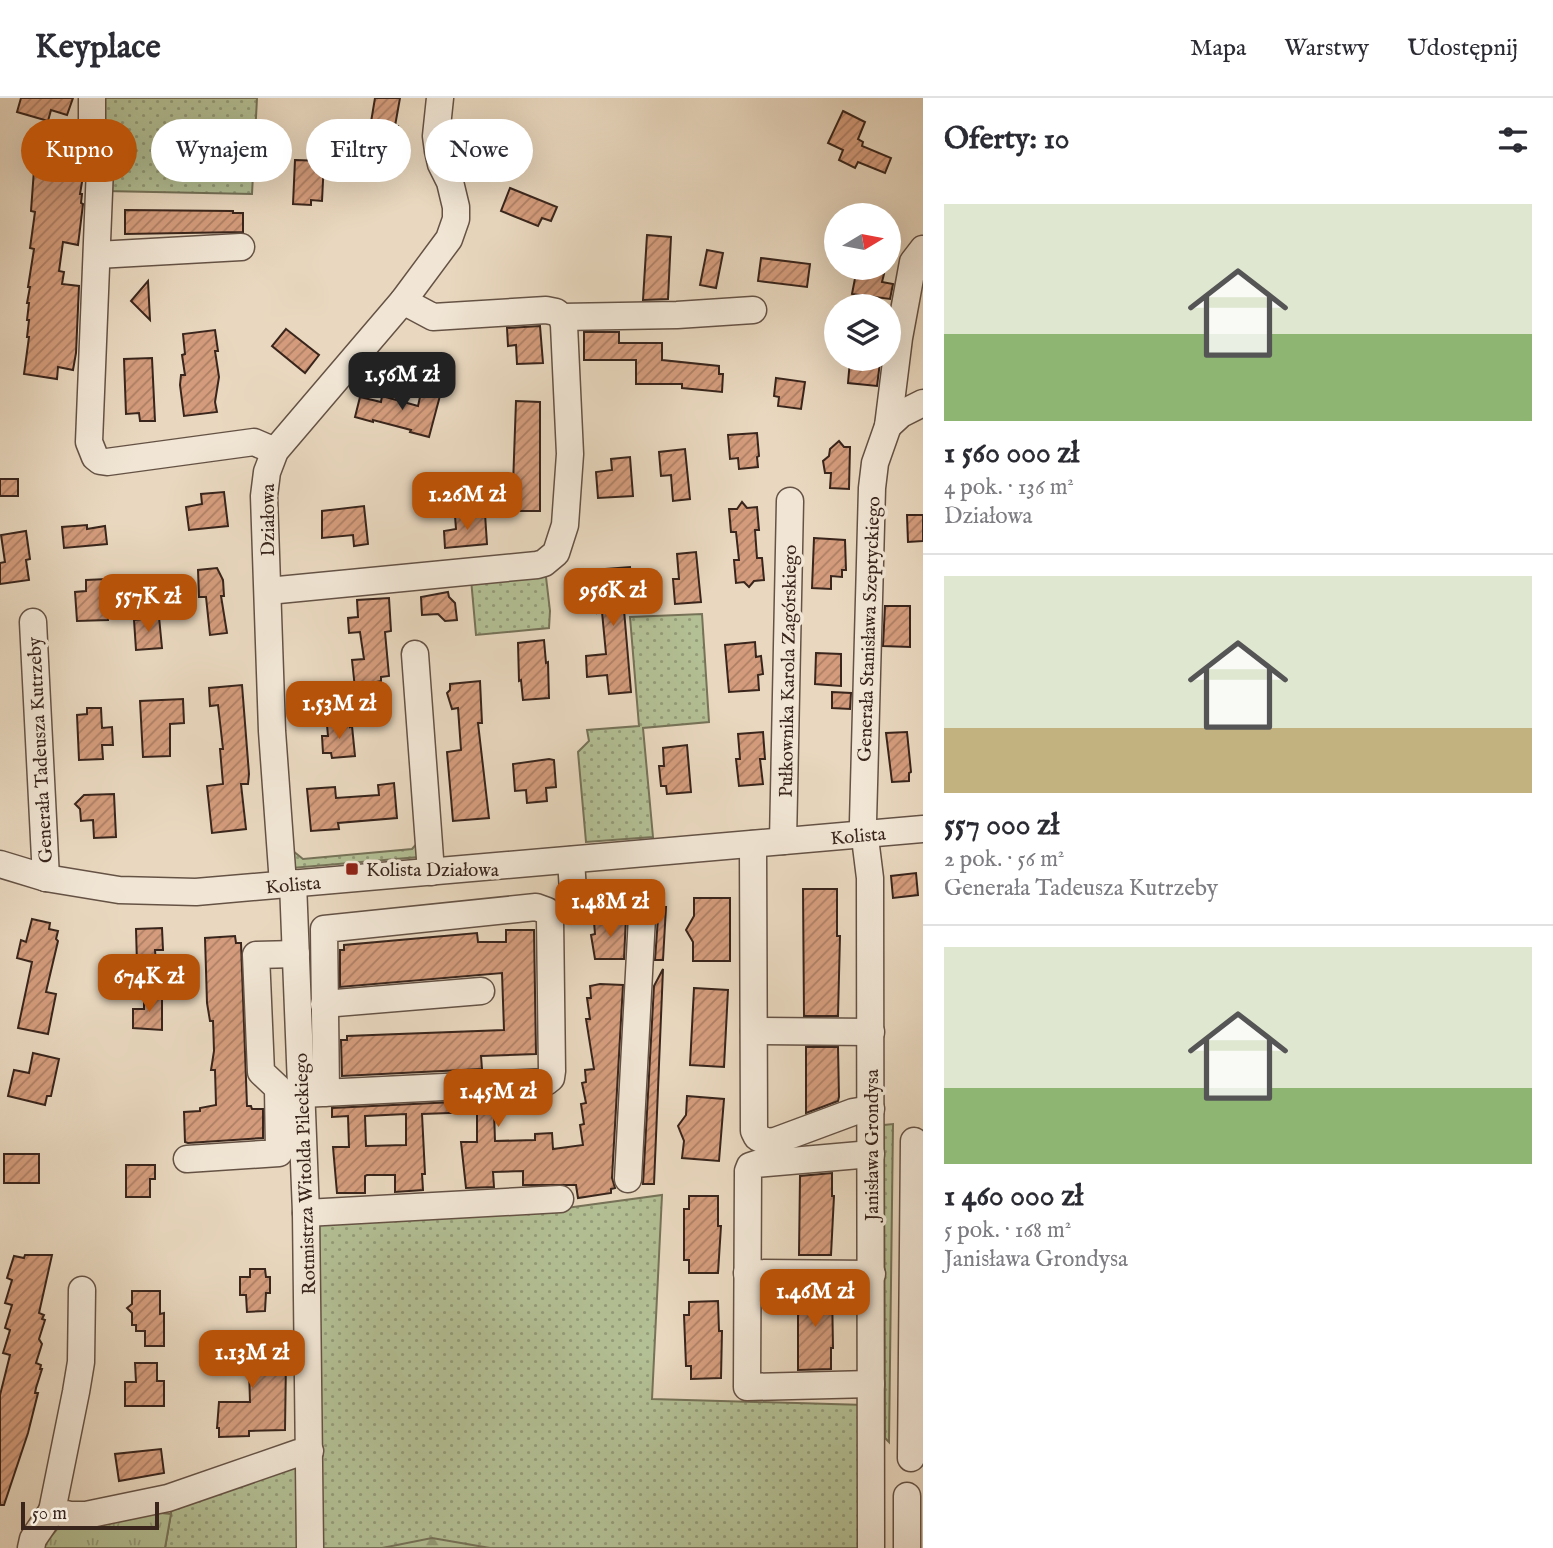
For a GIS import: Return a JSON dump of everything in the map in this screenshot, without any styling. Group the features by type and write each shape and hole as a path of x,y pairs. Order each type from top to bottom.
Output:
{"street":[{"path":"92,98 92,120 100,155 89,442 95,457 107,462 254,442 275,451"},
{"name":"Działowa","path":"288,884 272,731 264,496 267,472 275,451 443,250 456,219 454,195 438,151 436,128 440,98"},
{"path":"97,254 241,247"},
{"name":"Generała Stanisława Szeptyckiego","path":"865,834 870,520 875,463 888,426 899,338 913,262 923,249"},
{"path":"268,591 537,565 552,558 559,547 565,525 570,454 562,317 556,312 546,310 433,317 403,301"},
{"path":"562,317 677,316 753,310"},
{"path":"888,426 901,414 923,403"},
{"name":"Pułkownika Karola Zagórskiego","path":"783,841 790,501"},
{"name":"Generała Tadeusza Kutrzeby","path":"33,622 46,878"},
{"path":"415,654 432,872"},
{"name":"Kolista","path":"0,864 46,878 119,890 196,892 923,830"},
{"name":"Janisława Grondysa","path":"865,834 870,878 871,1384 899,1457 871,1548"},
{"path":"753,844 754,1131 761,1141 775,1141 853,1112 871,1109"},
{"path":"571,860 573,891 578,901 634,902 640,907 642,917 628,1179"},
{"name":"Rotmistrza Witolda Pileckiego","path":"288,884 314,1093 306,1213 310,1548"},
{"path":"537,907 547,911 550,918 551,1078 540,1083 314,1093 324,1004 324,929 537,907"},
{"path":"187,1159 279,1153 278,1088 261,1072 256,955 296,954"},
{"path":"324,1004 481,991"},
{"path":"754,1031 871,1032"},
{"path":"899,1457 918,1213 914,1141"},
{"path":"871,1154 750,1166 747,1387 871,1384"},
{"path":"306,1213 559,1199"},
{"path":"747,1273 872,1274"},
{"path":"31,1548 33,1539 51,1511 76,1392 81,1362 82,1290"},
{"path":"51,1511 70,1516 86,1515 168,1498 310,1451"},
{"path":"906,1548 907,1496"}],"green space":[{"path":"105,98 257,98 256,119 151,119 151,182 253,182 252,194 105,191 105,182 137,182 137,119 105,119"},
{"path":"543,574 546,577 550,611 549,628 476,635 471,579"},
{"path":"702,614 709,722 643,728 653,837 586,842 578,752 589,741 587,730 639,726 630,617"},
{"path":"420,840 419,857 292,868 293,851 303,859 412,849"},
{"path":"893,1124 889,1442 885,1438 884,1125"},
{"path":"662,1195 652,1399 865,1405 863,1548 315,1548 316,1224 566,1208"},
{"path":"297,1462 304,1548 165,1548 172,1507"},
{"path":"131,1510 171,1514 165,1548 44,1548 58,1528"},
{"path":"432,1538 490,1548 382,1548"}],"building":[{"path":"21,98 73,98 67,115 51,110 49,119 41,119 17,112"},
{"path":"375,98 400,98 396,119 372,119"},
{"path":"843,111 865,122 858,139 863,142 862,146 891,158 885,173 858,162 855,168 839,160 843,150 828,143"},
{"path":"295,160 306,160 306,182 323,182 322,201 311,200 311,205 293,204"},
{"path":"33,182 82,182 80,194 83,204 78,245 63,242 59,271 64,272 62,284 79,286 76,353 73,370 58,367 57,379 24,374 29,337 28,287 34,249 30,248 35,212 31,211"},
{"path":"510,188 557,207 551,221 542,218 538,226 501,211"},
{"path":"125,210 233,211 243,213 243,232 125,234"},
{"path":"647,235 671,237 668,299 643,300"},
{"path":"707,250 723,253 716,288 700,285"},
{"path":"761,258 810,264 807,287 758,281"},
{"path":"855,280 882,280 893,284 891,294 852,294"},
{"path":"148,281 150,320 131,301"},
{"path":"540,326 543,363 517,364 516,345 508,346 507,328"},
{"path":"286,329 319,355 305,373 272,346"},
{"path":"215,330 219,377 215,402 217,412 184,416 180,385 181,375 185,375 183,334"},
{"path":"584,332 619,332 619,343 662,343 662,360 719,366 719,374 723,374 722,392 682,388 682,384 636,384 636,360 584,360"},
{"path":"152,358 155,421 140,421 139,413 126,414 124,359"},
{"path":"849,371 879,371 877,386 848,383"},
{"path":"776,378 805,382 801,409 778,406 779,397 774,396"},
{"path":"422,388 441,392 429,437 355,417 360,397 381,402 382,396 418,406"},
{"path":"516,401 540,402 540,511 515,511 513,485"},
{"path":"757,433 758,467 739,469 738,458 730,459 728,435"},
{"path":"839,441 844,447 850,447 849,489 830,488 831,473 825,473 823,461"},
{"path":"685,449 690,499 673,501 671,475 661,476 659,452"},
{"path":"630,457 633,496 598,498 596,472 612,470 611,459"},
{"path":"0,479 18,479 18,496 0,496"},
{"path":"224,492 228,526 189,530 186,507 202,504 201,494"},
{"path":"742,502 747,508 757,507 757,558 762,558 764,580 754,581 749,587 744,582 736,583 734,560 739,560 736,532 731,532 729,509 737,509"},
{"path":"364,506 368,544 354,546 353,535 322,538 322,511"},
{"path":"485,514 487,544 445,548 444,531 456,529 455,516"},
{"path":"907,515 923,515 923,541 908,542"},
{"path":"87,525 87,529 105,526 107,544 64,548 62,527"},
{"path":"26,531 30,559 26,560 29,580 0,584 0,563 5,562 1,535"},
{"path":"814,538 845,540 846,570 842,570 842,577 831,576 831,589 812,588"},
{"path":"696,552 701,602 675,604 673,579 679,579 677,554"},
{"path":"630,567 634,609 624,610 631,692 609,694 607,675 587,677 586,656 606,654 602,612 597,613 593,570"},
{"path":"217,568 223,580 224,596 221,596 227,633 210,635 206,597 199,597 198,570"},
{"path":"107,579 108,620 77,621 75,592 86,591 86,580"},
{"path":"448,592 455,603 457,620 445,621 438,614 422,615 421,597"},
{"path":"389,598 391,631 385,632 389,676 381,677 381,681 376,682 377,696 356,698 352,660 364,659 360,632 349,633 348,618 358,617 357,600"},
{"path":"885,606 910,606 910,647 883,646"},
{"path":"159,617 162,648 136,650 134,620"},
{"path":"544,640 549,698 523,700 521,680 519,681 518,643"},
{"path":"755,642 756,657 761,656 763,674 758,675 759,690 729,692 725,645"},
{"path":"816,653 841,654 841,686 815,684"},
{"path":"480,681 482,723 478,723 489,818 453,821 447,752 461,750 458,708 452,709 447,693 450,684"},
{"path":"242,685 249,774 248,784 241,784 246,829 212,833 207,786 223,784 220,749 223,749 218,705 210,706 209,688"},
{"path":"832,692 851,693 850,709 832,708"},
{"path":"183,699 184,723 170,724 170,756 143,757 140,701"},
{"path":"87,708 101,708 102,728 112,727 113,745 102,745 103,759 79,760 77,715 87,714"},
{"path":"350,723 355,756 332,758 331,753 323,753 322,736 328,736 327,725"},
{"path":"763,732 765,759 760,759 763,784 739,786 736,759 740,759 738,734"},
{"path":"907,732 911,772 909,781 892,782 886,733"},
{"path":"687,745 691,792 667,794 666,786 661,786 659,766 664,766 663,748"},
{"path":"554,760 556,787 546,788 547,801 527,803 526,790 515,791 513,764"},
{"path":"394,783 397,818 338,823 339,829 311,831 307,789 335,787 336,798 379,795 378,785"},
{"path":"114,794 116,837 94,838 93,820 81,821 80,809 75,804 84,795"},
{"path":"916,873 918,895 893,898 891,876"},
{"path":"803,889 837,889 837,936 840,936 838,1016 804,1016"},
{"path":"694,898 730,898 730,961 693,961 693,942 686,930 694,916"},
{"path":"656,907 666,907 663,960 655,960 658,918"},
{"path":"626,917 624,959 595,959 591,935 595,934 594,922"},
{"path":"32,919 50,923 49,929 58,931 46,992 56,994 48,1034 18,1028 32,962 17,958 21,940 26,942"},
{"path":"162,928 163,950 155,950 156,963 137,964 136,929"},
{"path":"506,930 534,930 536,1054 481,1056 482,1069 342,1076 341,1040 347,1040 347,1036 504,1030 502,973 340,987 340,950 344,950 344,945 477,933 478,942 506,942"},
{"path":"235,936 236,943 241,943 247,1106 263,1109 263,1138 188,1143 185,1142 184,1112 200,1111 200,1108 216,1105 215,1070 211,1070 214,1051 213,1021 210,1021 207,1003 205,938"},
{"path":"663,969 654,1184 643,1184 654,986"},
{"path":"623,985 612,1178 615,1188 611,1189 611,1193 578,1198 576,1185 523,1185 523,1171 493,1172 494,1187 466,1188 461,1142 477,1142 477,1112 422,1114 425,1174 422,1174 423,1190 395,1192 395,1175 367,1175 365,1193 337,1193 333,1147 349,1147 348,1116 332,1117 332,1108 534,1098 535,1110 494,1111 495,1141 535,1140 535,1134 552,1133 553,1149 583,1145 581,1104 586,1103 582,1083 586,1082 585,1070 594,1069 586,1019 590,1019 587,998 591,998 590,986","holes":["406,1114 406,1145 366,1146 365,1116"]},
{"path":"694,988 728,990 724,1067 690,1065"},
{"path":"144,996 162,996 162,1030 133,1028 133,1009 144,1009"},
{"path":"806,1047 838,1047 839,1097 838,1101 806,1113"},
{"path":"33,1053 59,1059 51,1096 47,1096 45,1105 8,1096 14,1070 29,1073"},
{"path":"687,1096 724,1099 719,1161 682,1158 684,1141 678,1126 686,1115"},
{"path":"4,1154 39,1154 39,1183 4,1183"},
{"path":"126,1165 155,1165 155,1179 150,1179 150,1197 126,1197"},
{"path":"832,1173 834,1196 831,1255 799,1255 800,1176"},
{"path":"689,1196 718,1196 718,1226 721,1226 718,1273 689,1273 689,1260 684,1260 684,1209 689,1209"},
{"path":"25,1255 52,1255 39,1313 44,1315 42,1319 45,1320 36,1363 41,1365 42,1369 28,1433 4,1505 0,1505 0,1395 10,1355 3,1353 10,1330 5,1328 12,1305 5,1303 12,1280 7,1278 14,1256 24,1258"},
{"path":"250,1269 265,1269 266,1277 270,1277 270,1293 266,1293 265,1311 247,1312 246,1295 240,1295 240,1277 250,1277"},
{"path":"798,1289 832,1289 831,1369 798,1370"},
{"path":"132,1291 160,1291 160,1314 164,1313 164,1346 145,1346 145,1331 136,1331 136,1325 132,1325 132,1313 127,1308 132,1304"},
{"path":"718,1301 719,1331 722,1331 721,1378 691,1379 691,1366 686,1366 684,1315 689,1315 689,1302"},
{"path":"248,1333 249,1356 277,1356 277,1360 286,1360 285,1430 249,1431 249,1436 219,1437 219,1402 250,1402 249,1369 220,1370 219,1334"},
{"path":"135,1363 157,1363 157,1381 164,1381 164,1406 125,1406 125,1382 136,1382"},
{"path":"161,1449 164,1473 119,1481 115,1454"}],"place":[{"name":"Kolista Działowa","path":"352,869"}]}
